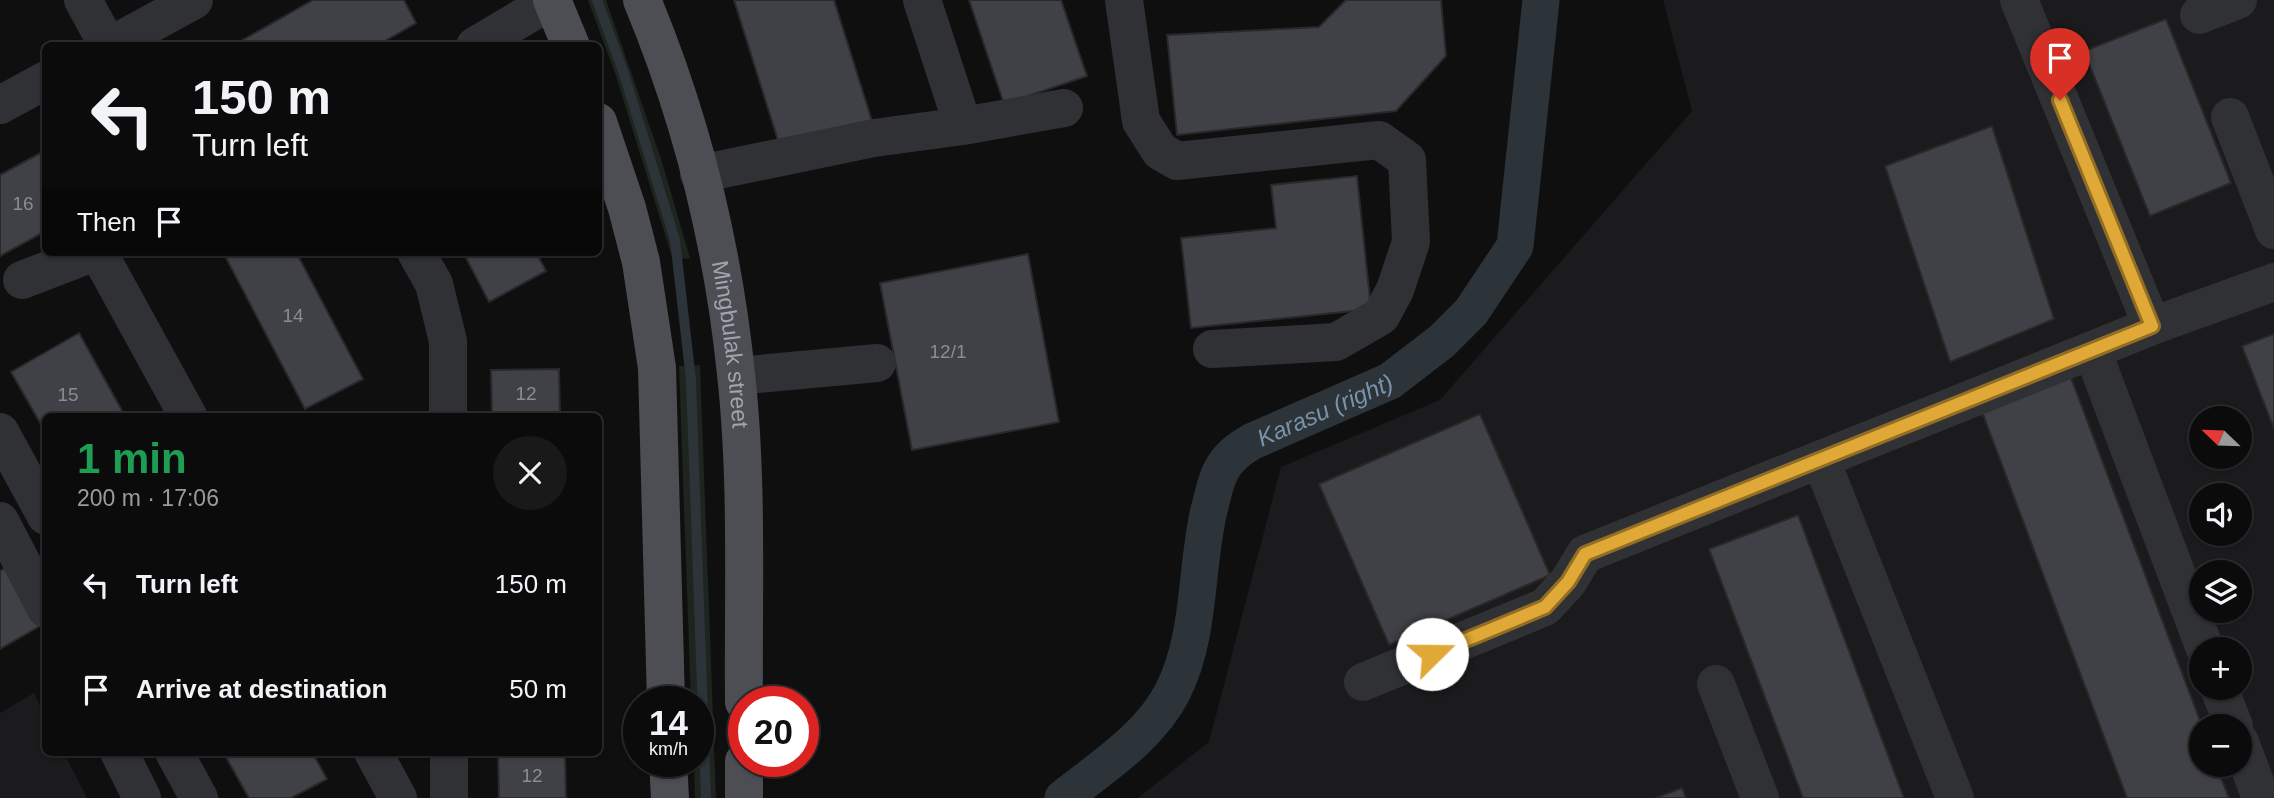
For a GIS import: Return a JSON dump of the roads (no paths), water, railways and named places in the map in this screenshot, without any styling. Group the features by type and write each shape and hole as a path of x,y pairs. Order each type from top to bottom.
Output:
{"main road":[{"path":"552,0 569,42"},
{"name":"Mingbulak street","path":"642,0 670,78 699,174 718,246 728,305 737,376 743,485 744,686"},
{"path":"602,134 627,208 640,262 657,368 667,686"},
{"path":"669,777 670,798"},
{"path":"744,777 744,798"}],"lane":[{"path":"83,0 107,42"},
{"path":"116,42 194,0"},
{"path":"482,42 552,0"},
{"path":"922,0 963,126"},
{"path":"1124,0 1141,121 1160,151 1177,161 1378,140 1407,160 1411,242 1395,290 1381,316 1336,342 1212,349"},
{"path":"2019,0 2152,326"},
{"path":"2199,15 2238,0"},
{"path":"2,98 42,82"},
{"path":"699,174 874,138 1064,108"},
{"path":"2230,117 2274,230"},
{"path":"22,280 85,256"},
{"path":"98,256 186,413"},
{"path":"418,256 434,284 447,341 448,413"},
{"path":"1363,682 1545,607 1568,582 1585,554 2152,326 2274,282"},
{"path":"2092,350 2200,637"},
{"path":"737,376 877,363"},
{"path":"0,432 42,509"},
{"path":"1821,460 1955,798"},
{"path":"3,536 42,602"},
{"path":"1716,684 1760,798"},
{"path":"121,756 142,798"},
{"path":"176,756 199,798"},
{"path":"375,756 398,798"},
{"path":"449,756 449,798"},
{"path":"2252,774 2261,798"}],"waterway":[{"path":"597,0 624,74 675,240 691,380 706,798"},
{"name":"Karasu (right)","path":"1063,798 1138,737 1152,723 1173,691 1182,670 1193,625 1209,510 1218,478 1228,460 1253,441 1390,381 1442,341 1471,312 1515,246 1541,0"}]}
